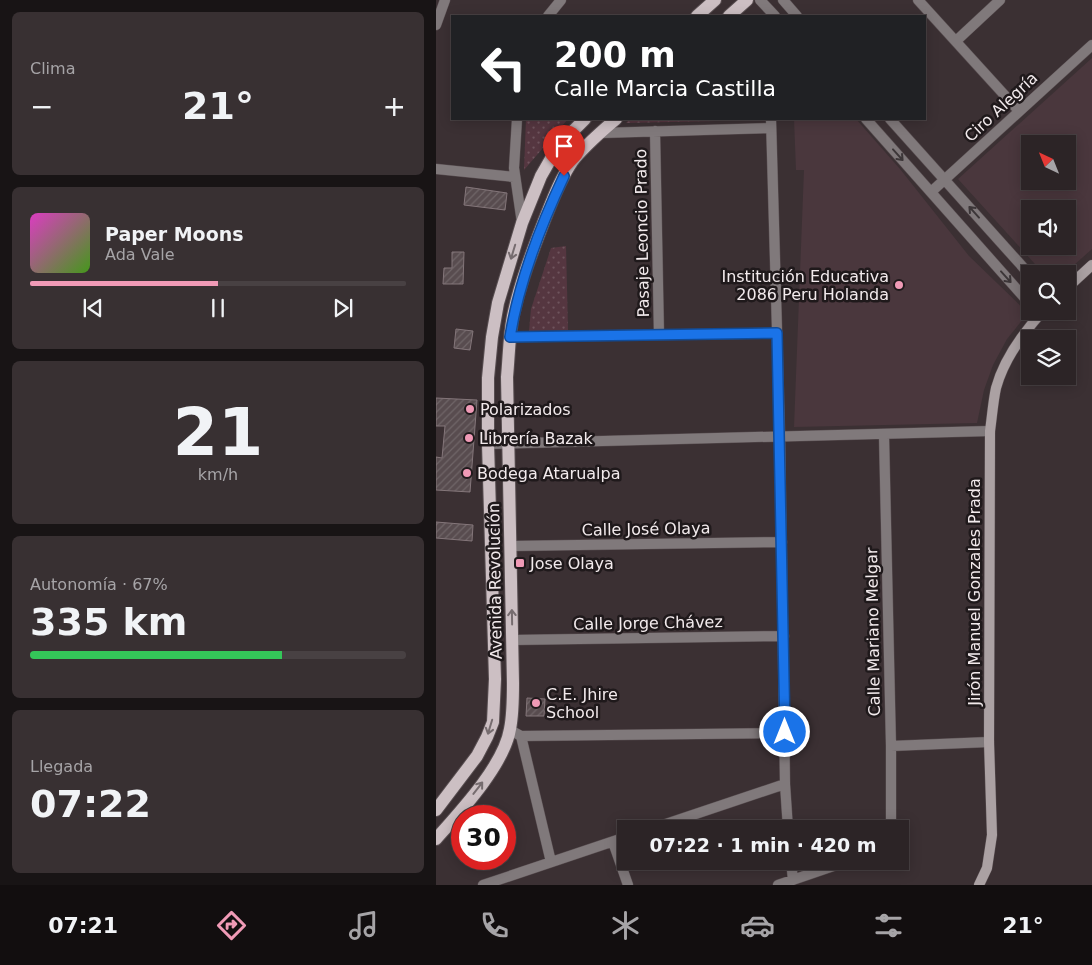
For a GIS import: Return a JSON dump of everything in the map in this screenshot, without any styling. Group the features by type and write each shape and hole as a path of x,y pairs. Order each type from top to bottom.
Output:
{"main road":[{"path":"698,15 715,0"},
{"path":"730,15 747,0"},
{"name":"Avenida Revolución","path":"436,810 478,756 492,722 495,702 488,444 488,378 492,337 505,279 522,223 541,176 552,156 584,120"},
{"name":"Avenida Revolución","path":"436,839 465,805 515,733 507,377 510,337 523,282 550,205 572,162 615,120"}],"street":[{"path":"436,25 445,0"},
{"path":"549,15 561,0"},
{"path":"760,0 771,14"},
{"path":"783,0 796,15"},
{"path":"918,0 1020,111"},
{"path":"956,41 1000,0"},
{"name":"Ciro Alegría","path":"931,192 1092,45"},
{"path":"517,120 514,176 522,223"},
{"path":"867,120 1021,294"},
{"path":"891,120 1021,265"},
{"path":"600,133 771,124 780,436 785,784 787,820"},
{"name":"Pasaje Leoncio Prado","path":"655,131 659,335"},
{"path":"436,169 514,176"},
{"path":"1076,280 1092,265"},
{"name":"Jirón Manuel Gonzales Prada","path":"978,885 987,868 992,835 989,742 990,431 996,389 1001,372 1035,320"},
{"path":"510,337 777,333"},
{"path":"488,444 990,431"},
{"name":"Calle Mariano Melgar","path":"884,435 891,820"},
{"name":"Calle José Olaya","path":"510,546 782,542"},
{"name":"Calle Jorge Chávez","path":"512,640 784,636"},
{"path":"551,862 515,733 785,732"},
{"path":"891,746 989,742"},
{"path":"679,820 785,784"},
{"path":"484,885 617,840"},
{"path":"613,842 628,885"},
{"path":"791,870 792,880"},
{"path":"778,885 821,870"}],"shaded area":[{"path":"1092,58 1092,249 1074,265 1036,265 1027,255 1076,255 1076,200 1021,200 1021,249 958,179"},
{"path":"526,120 567,120 524,170"},
{"path":"629,120 761,120 626,123"},
{"name":"Institución Educativa 2086 Peru Holanda","path":"794,120 857,120 900,169 969,256 1021,306 1022,320 1007,339 993,365 984,390 977,423 794,427 804,170 796,170"},
{"path":"566,246 568,330 529,331 531,309 551,248"}],"building":[{"path":"466,187 507,193 505,210 464,205"},
{"path":"452,252 464,252 463,284 443,284 444,268 452,268"},
{"path":"456,329 473,331 470,350 454,348"},
{"path":"436,398 477,400 470,492 436,490 436,457 442,458 445,426 436,426"},
{"path":"436,522 473,525 472,541 436,538"},
{"path":"527,698 545,699 544,716 526,716"}],"place":[{"name":"Institución Educativa 2086 Peru Holanda","path":"899,285"},
{"name":"Polarizados","path":"470,409"},
{"name":"Librería Bazak","path":"469,438"},
{"name":"Bodega Atarualpa","path":"467,473"},
{"name":"Jose Olaya","path":"520,563"},
{"name":"C.E. Jhire School","path":"536,703"}],"route":[{"path":"564,176 550,205 534,248 514,314 510,337 777,333 785,732"}]}
